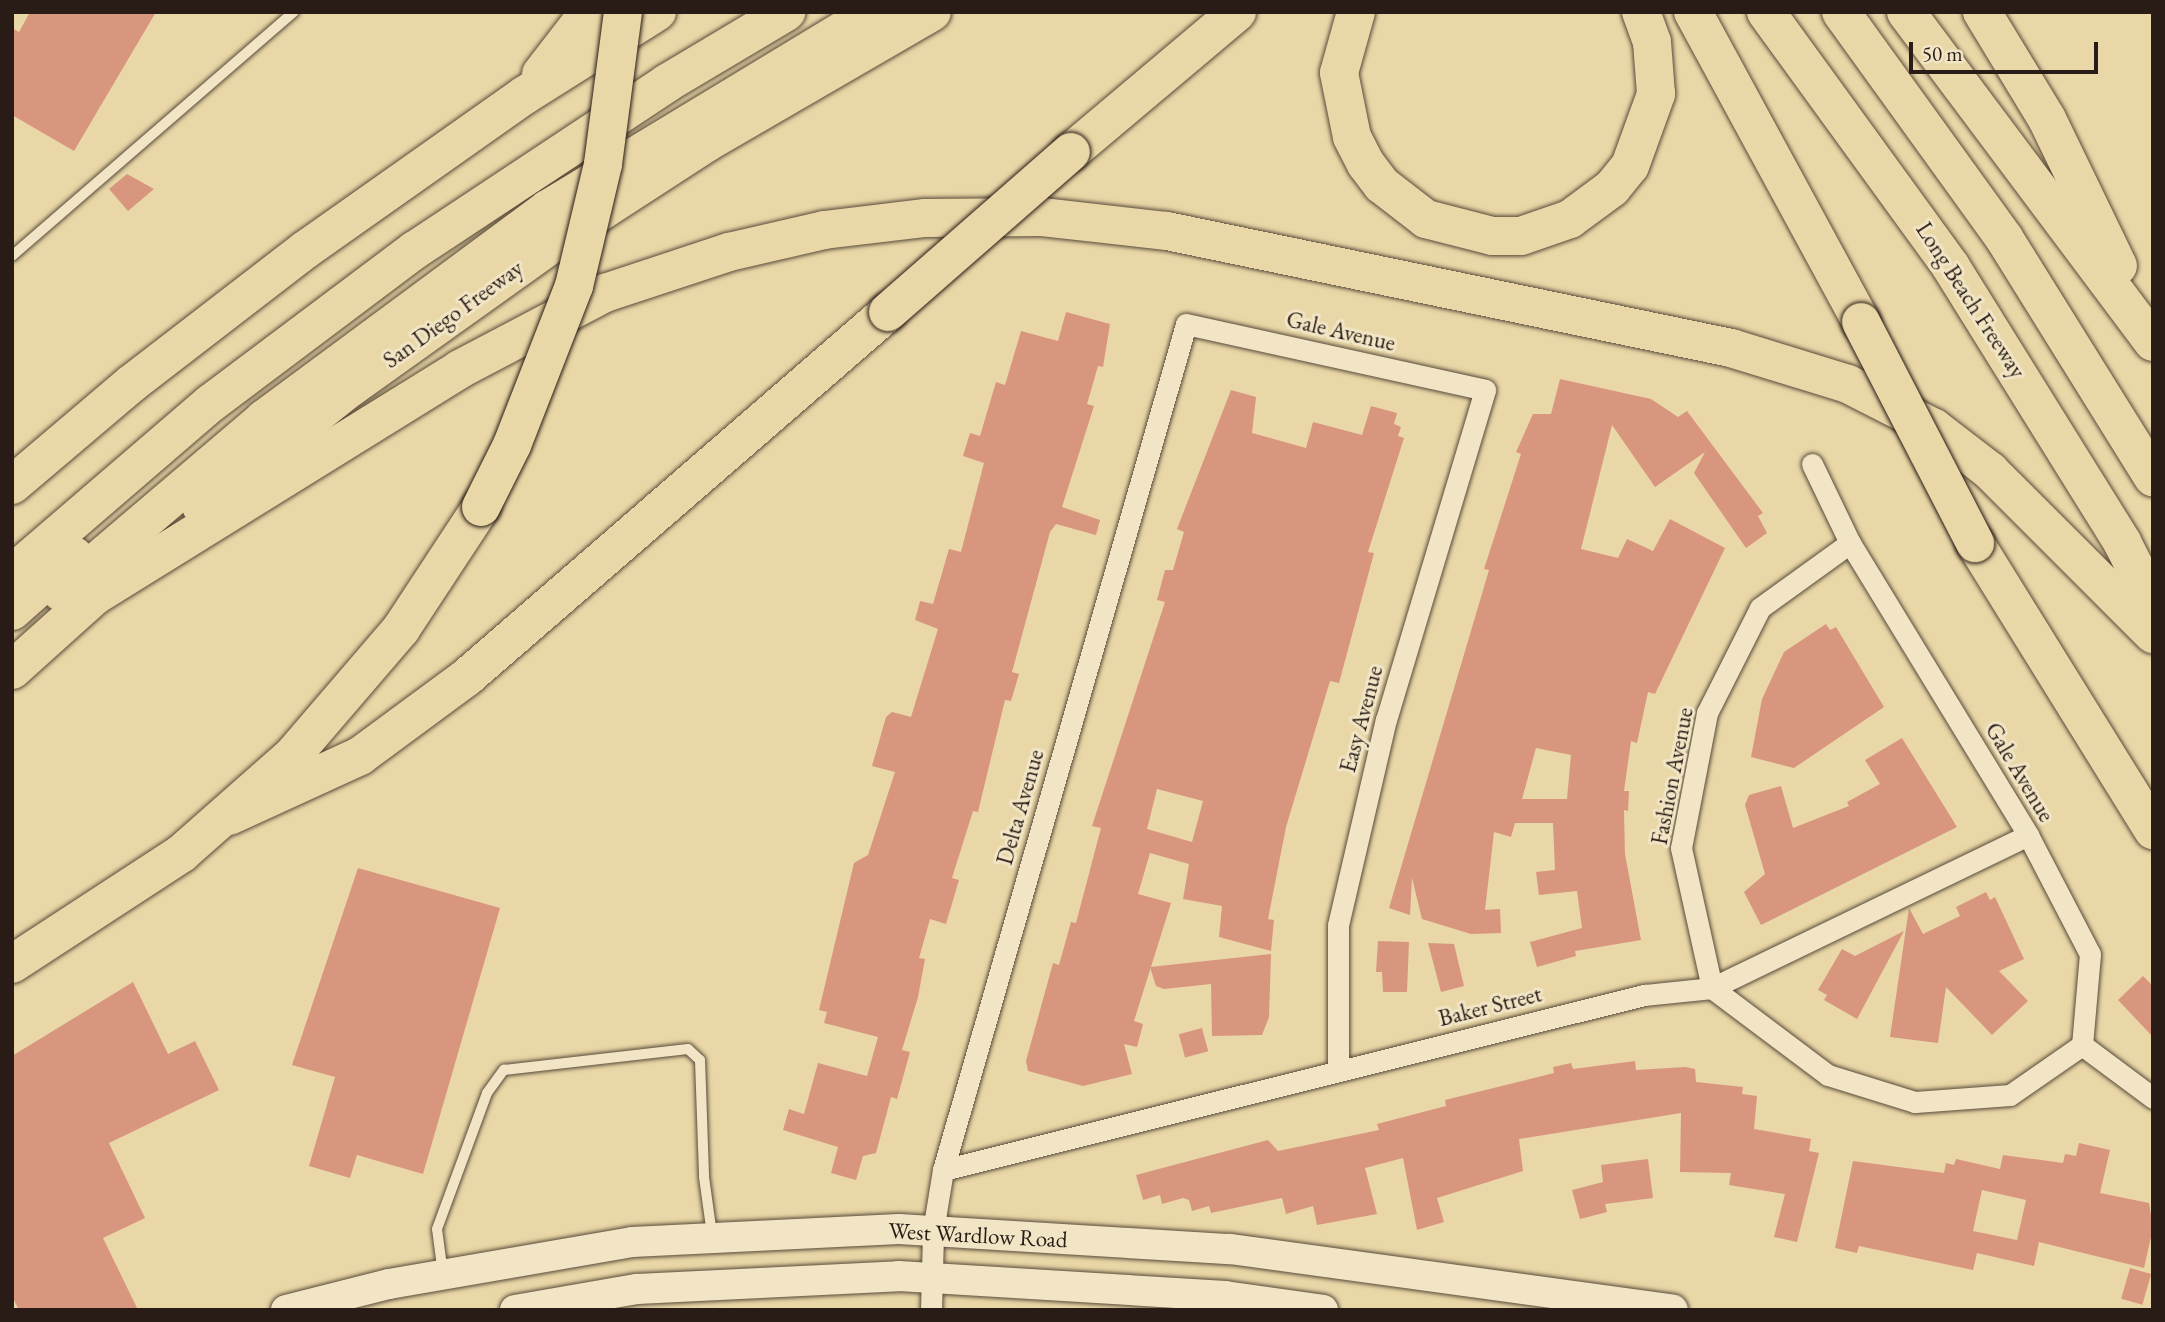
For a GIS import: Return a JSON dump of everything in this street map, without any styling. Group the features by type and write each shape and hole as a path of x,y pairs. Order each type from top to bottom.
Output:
{"highway":[{"path":"525,95 589,12"},
{"path":"12,964 131,890 229,816 293,755 401,629 481,507 512,445 574,286 605,151 623,12"},
{"path":"12,485 131,384 305,250 525,95 657,12"},
{"path":"12,574 211,404 404,257 667,83 786,12"},
{"path":"12,611 241,413 344,335 572,174 838,12"},
{"path":"12,634 264,419 548,209 873,12"},
{"name":"San Diego Freeway","path":"12,670 91,598 300,427 490,286 706,143 932,12"},
{"path":"229,816 360,756 467,677 1071,152 1237,12"},
{"path":"1356,12 1339,74 1352,137 1366,164 1382,185 1426,219 1447,228 1511,236 1570,219 1612,188 1630,166 1656,94 1652,42 1641,12"},
{"path":"1693,12 1861,322 1975,543 2153,830"},
{"name":"Long Beach Freeway","path":"1766,12 1865,141 1951,267 2122,542 2153,603"},
{"path":"1841,12 2071,337 2153,477"},
{"path":"1906,12 2153,342"},
{"path":"1982,12 2047,119 2153,336"},
{"path":"91,598 460,369 605,293 729,252 824,230 925,218 1042,218 1167,231 1731,348 1848,384 1934,428 1990,471 2153,634"}],"main road":[{"name":"West Wardlow Road","path":"286,1310 443,1275 632,1242 933,1231 1230,1249 1674,1310"},
{"name":"West Wardlow Road","path":"515,1310 637,1289 930,1278 1225,1296 1324,1310"}],"street":[{"name":"Gale Avenue","path":"1186,324 1485,390"},
{"name":"Delta Avenue","path":"931,1310 933,1231 943,1170 1186,324"},
{"name":"Easy Avenue","path":"1338,1070 1338,925 1386,719 1485,390"},
{"name":"Gale Avenue","path":"1812,464 1850,543 2028,835 2090,954 2082,1045"},
{"name":"Fashion Avenue","path":"1712,988 1681,848 1707,713 1760,608 1850,543"},
{"name":"Baker Street","path":"943,1170 1644,995 1712,988 2028,835"},
{"path":"1712,988 1828,1075 1915,1102 2010,1095 2082,1045 2153,1098"}],"lane":[{"path":"12,256 294,12"},
{"path":"443,1275 437,1229 487,1093 504,1070 688,1049 700,1060 704,1177 712,1238"}],"building":[{"path":"30,12 156,12 74,151 12,115 12,28 19,32"},
{"path":"127,174 154,189 128,211 109,189"},
{"path":"1066,312 1110,324 1103,367 1098,366 1087,404 1094,406 1062,507 1100,520 1096,535 1056,524 1050,532 1012,672 1019,674 1011,701 1005,700 978,812 973,811 952,878 959,880 946,924 930,919 919,958 925,959 918,997 902,1050 910,1052 897,1099 891,1097 876,1153 863,1156 856,1180 831,1173 838,1147 783,1130 789,1109 804,1114 818,1063 867,1076 878,1037 824,1023 827,1012 819,1010 854,863 868,855 895,772 872,766 886,717 892,712 911,717 938,629 915,620 920,601 933,604 949,549 961,552 984,463 963,456 970,433 980,436 996,382 1005,385 1021,331 1058,341"},
{"path":"1560,379 1651,399 1678,417 1687,411 1763,513 1758,516 1767,533 1746,548 1694,473 1705,452 1655,487 1612,425 1581,549 1618,558 1627,539 1653,551 1670,519 1725,548 1655,694 1648,692 1637,743 1631,741 1624,791 1629,791 1628,811 1624,810 1625,854 1641,940 1575,951 1576,956 1537,967 1530,942 1582,928 1577,891 1539,895 1536,872 1555,870 1553,823 1515,823 1511,837 1494,832 1485,910 1500,909 1501,933 1471,934 1422,919 1412,878 1410,915 1389,908 1489,570 1484,569 1521,454 1516,452 1533,414 1551,414","holes":["1536,748 1571,755 1567,799 1522,799"]},
{"path":"1231,390 1256,397 1252,433 1306,448 1313,422 1362,435 1371,406 1397,413 1394,424 1401,427 1398,436 1404,438 1368,552 1374,553 1339,683 1330,681 1286,827 1268,919 1274,920 1271,951 1219,937 1222,906 1183,899 1189,864 1150,853 1138,894 1171,903 1134,1021 1143,1024 1137,1047 1124,1044 1132,1074 1083,1086 1028,1071 1026,1061 1053,963 1059,965 1071,922 1076,923 1101,828 1092,826 1165,602 1157,600 1165,570 1173,570 1184,532 1177,529","holes":["1157,789 1203,801 1192,842 1147,829"]},
{"path":"1826,624 1830,630 1836,627 1884,707 1794,768 1751,757 1762,699 1784,652"},
{"path":"1902,738 1957,827 1761,925 1744,892 1765,874 1745,805 1749,795 1781,786 1793,828 1849,806 1847,802 1880,784 1865,760"},
{"path":"358,868 500,908 423,1174 357,1155 350,1178 309,1166 335,1077 292,1065"},
{"path":"1986,892 1990,900 1995,897 2024,959 1999,971 2028,1001 1992,1035 1946,987 1938,1043 1890,1037 1909,908 1923,934 1960,916 1956,907"},
{"path":"1904,931 1857,1019 1824,1000 1827,995 1818,990 1842,949 1855,956"},
{"path":"1378,941 1409,942 1407,992 1383,992 1382,972 1376,972"},
{"path":"1428,943 1454,944 1464,986 1441,992"},
{"path":"1271,954 1269,1017 1262,1035 1212,1036 1211,984 1164,989 1156,986 1150,967"},
{"path":"2143,976 2153,986 2153,1037 2118,1000"},
{"path":"133,982 168,1054 195,1041 219,1090 109,1143 145,1218 103,1238 138,1310 19,1310 12,1296 12,1056"},
{"path":"1202,1028 1208,1051 1185,1057 1179,1034"},
{"path":"1635,1061 1636,1070 1686,1067 1695,1069 1696,1082 1743,1087 1742,1094 1757,1096 1754,1129 1811,1139 1809,1151 1819,1153 1797,1242 1774,1237 1785,1194 1729,1185 1731,1173 1680,1172 1681,1113 1519,1139 1523,1171 1437,1198 1444,1222 1417,1230 1403,1158 1365,1168 1377,1214 1317,1225 1313,1206 1286,1214 1282,1198 1211,1213 1209,1206 1192,1211 1189,1200 1183,1198 1162,1204 1160,1195 1143,1200 1136,1175 1268,1140 1278,1151 1379,1130 1377,1124 1446,1106 1445,1100 1554,1073 1553,1067 1571,1063 1573,1069"},
{"path":"2079,1143 2110,1150 2100,1193 2149,1203 2153,1228 2144,1268 2039,1242 2034,1266 1977,1253 1973,1270 1859,1246 1857,1253 1835,1248 1853,1161 1944,1173 1946,1163 1954,1165 1956,1159 2000,1169 2003,1155 2063,1163 2065,1154 2076,1156","holes":["1982,1190 2026,1200 2017,1240 1973,1231"]},
{"path":"1648,1159 1653,1198 1605,1204 1607,1212 1580,1219 1572,1190 1603,1182 1601,1165"},
{"path":"2130,1268 2151,1274 2142,1305 2121,1299"}]}
